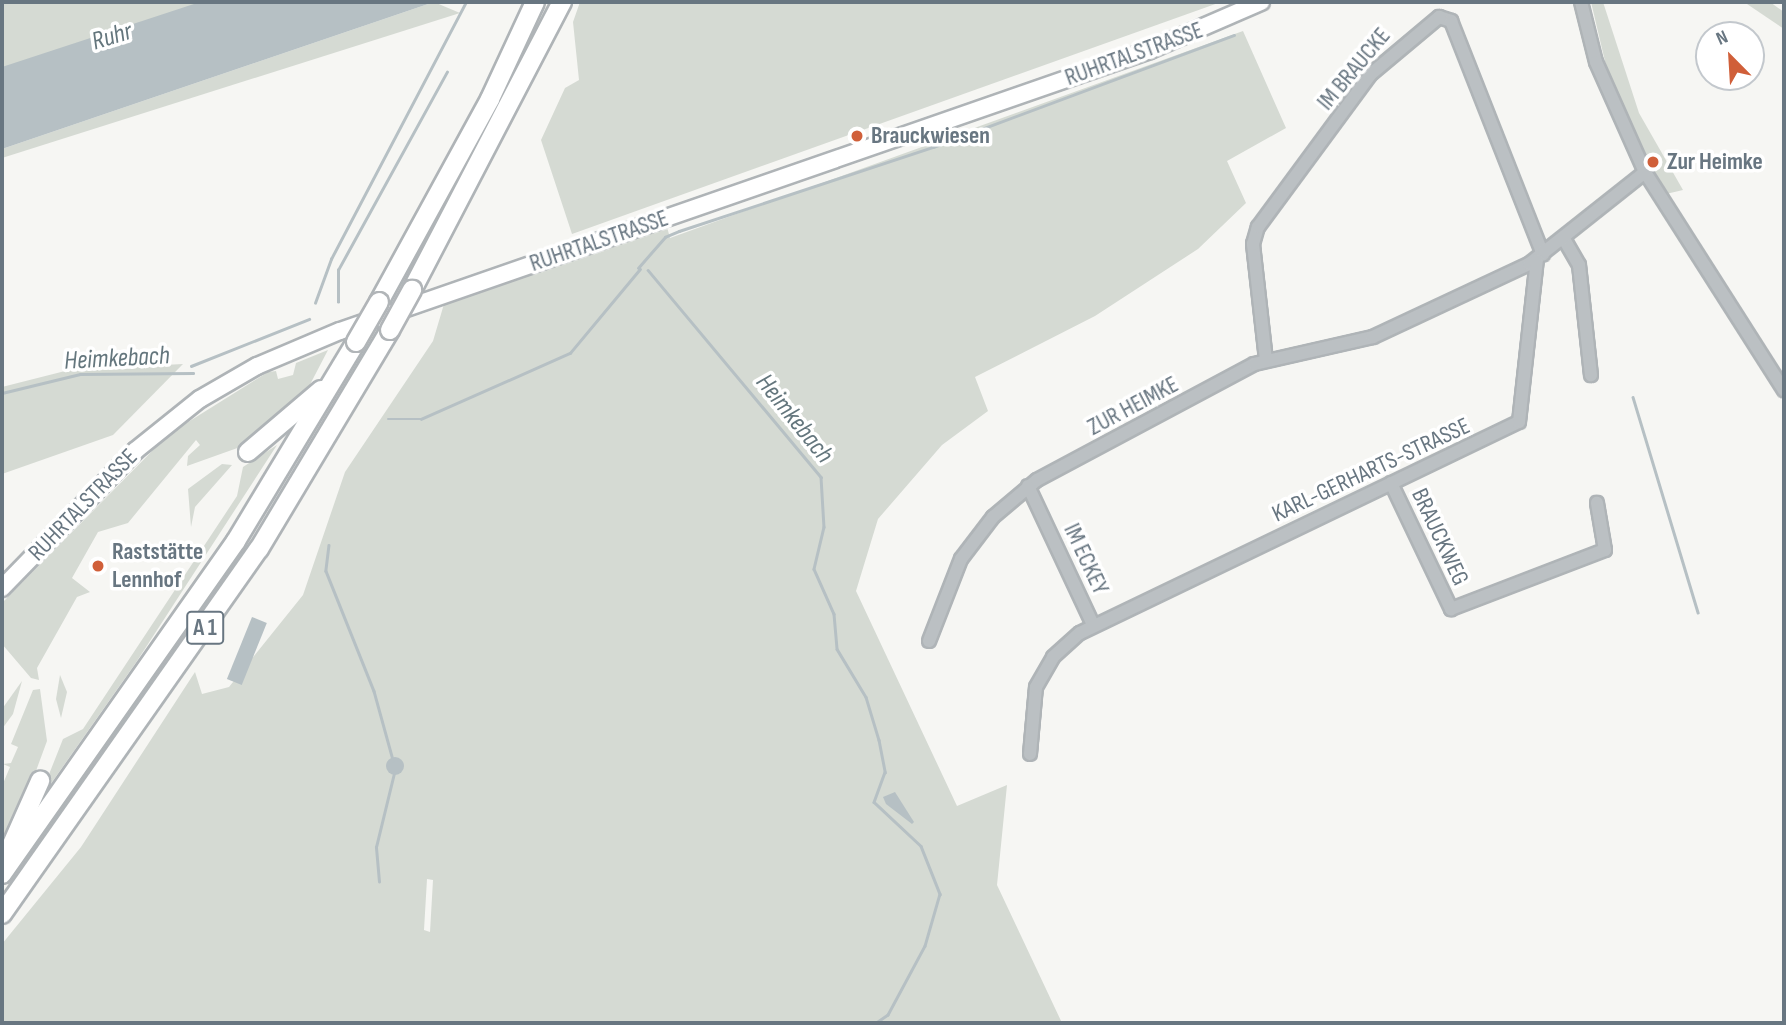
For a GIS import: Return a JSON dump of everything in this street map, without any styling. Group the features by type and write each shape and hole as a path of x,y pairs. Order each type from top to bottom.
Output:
{"highway":[{"name":"A 1","path":"2,874 158,657 341,370 501,76 535,2"},
{"name":"A 1","path":"2,914 258,549 390,330 533,66 562,2"},
{"path":"248,452 341,370"},
{"path":"2,863 40,781"}],"main road":[{"name":"RUHRTALSTRASSE","path":"2,588 135,450 200,399 257,366 340,331 1150,50 1261,2"}],"street":[{"path":"1581,2 1596,62 1645,172 1784,390"},
{"name":"IM BRAUCKE","path":"1266,360 1254,236 1371,74 1435,19 1451,21 1540,257"},
{"name":"ZUR HEIMKE","path":"929,641 961,559 993,517 1028,486 1266,360 1373,337 1540,257 1564,239 1618,188 1645,172"},
{"path":"1564,239 1579,265 1591,375"},
{"name":"KARL-GERHARTS-STRASSE","path":"1093,625 1518,422 1540,257"},
{"name":"BRAUCKWEG","path":"1391,483 1451,609 1605,550 1597,503"},
{"name":"IM ECKEY","path":"1028,486 1093,625 1044,672 1030,708 1030,754"}],"shaded area":[{"path":"2,2 266,2 2,87"},
{"path":"434,2 460,13 2,158 2,149"},
{"path":"580,2 1221,2 572,234 541,140 565,88 579,80 573,22"},
{"path":"1591,2 1603,2 1639,113 1683,190 1666,194 1633,134 1608,74"},
{"path":"1744,2 1770,2 1784,12 1784,29"},
{"path":"1243,31 1286,128 1227,161 1246,203 1198,249 1095,316 975,377 988,411 942,445 878,519 856,591 957,806 1007,785 997,885 1062,1023 2,1023 2,944 81,847 195,672 202,694 229,687 303,595 345,472 433,341 444,304 667,227 670,238","holes":["427,879 433,880 430,932 424,930"]},
{"path":"328,350 303,398 243,446 187,466 188,456 200,445 196,440 128,523 98,532 72,578 90,592 77,597 37,668 39,680 31,678 2,644 2,603 169,434 268,372 276,371 278,379 293,375 296,363"},
{"path":"183,364 113,435 2,474 2,387 69,370"},
{"path":"277,445 137,661 38,802 63,739 83,729 237,496 243,467"},
{"path":"222,464 232,465 195,507 191,527 188,489"},
{"path":"60,675 67,692 61,718 56,699"},
{"path":"22,681 13,714 2,729 2,709"},
{"path":"40,689 47,741 19,817 2,843 2,786 10,767 3,764 11,763 18,747 11,744 33,690"}],"water":[{"name":"Ruhr","path":"200,2 434,2 2,149 2,67"},
{"path":"252,617 267,623 242,685 227,679"},
{"path":"395,757 401,760 404,766 401,772 395,775 389,772 386,766 389,760"},
{"path":"895,792 914,822 912,824 886,804 883,797"}],"waterway":[{"path":"315,303 331,259 466,2"},
{"path":"638,268 665,237 679,231 933,147 1234,35"},
{"path":"338,302 338,270 447,72"},
{"name":"Heimkebach","path":"388,419 421,419 570,353 640,269"},
{"name":"Heimkebach","path":"648,270 821,477 824,527 814,569 834,614 837,649 866,697 879,740 885,772 874,802 921,846 940,894 925,946 888,1015 876,1023"},
{"path":"191,366 309,319"},
{"name":"Heimkebach","path":"2,393 80,374 193,373"},
{"path":"1633,397 1698,612"},
{"path":"329,545 326,571 374,691 393,760"},
{"path":"379,882 376,847 394,773"}],"place":[{"name":"Brauckwiesen","path":"857,136"},
{"name":"Zur Heimke","path":"1653,162"},
{"name":"Raststätte Lennhof","path":"98,566"}]}
